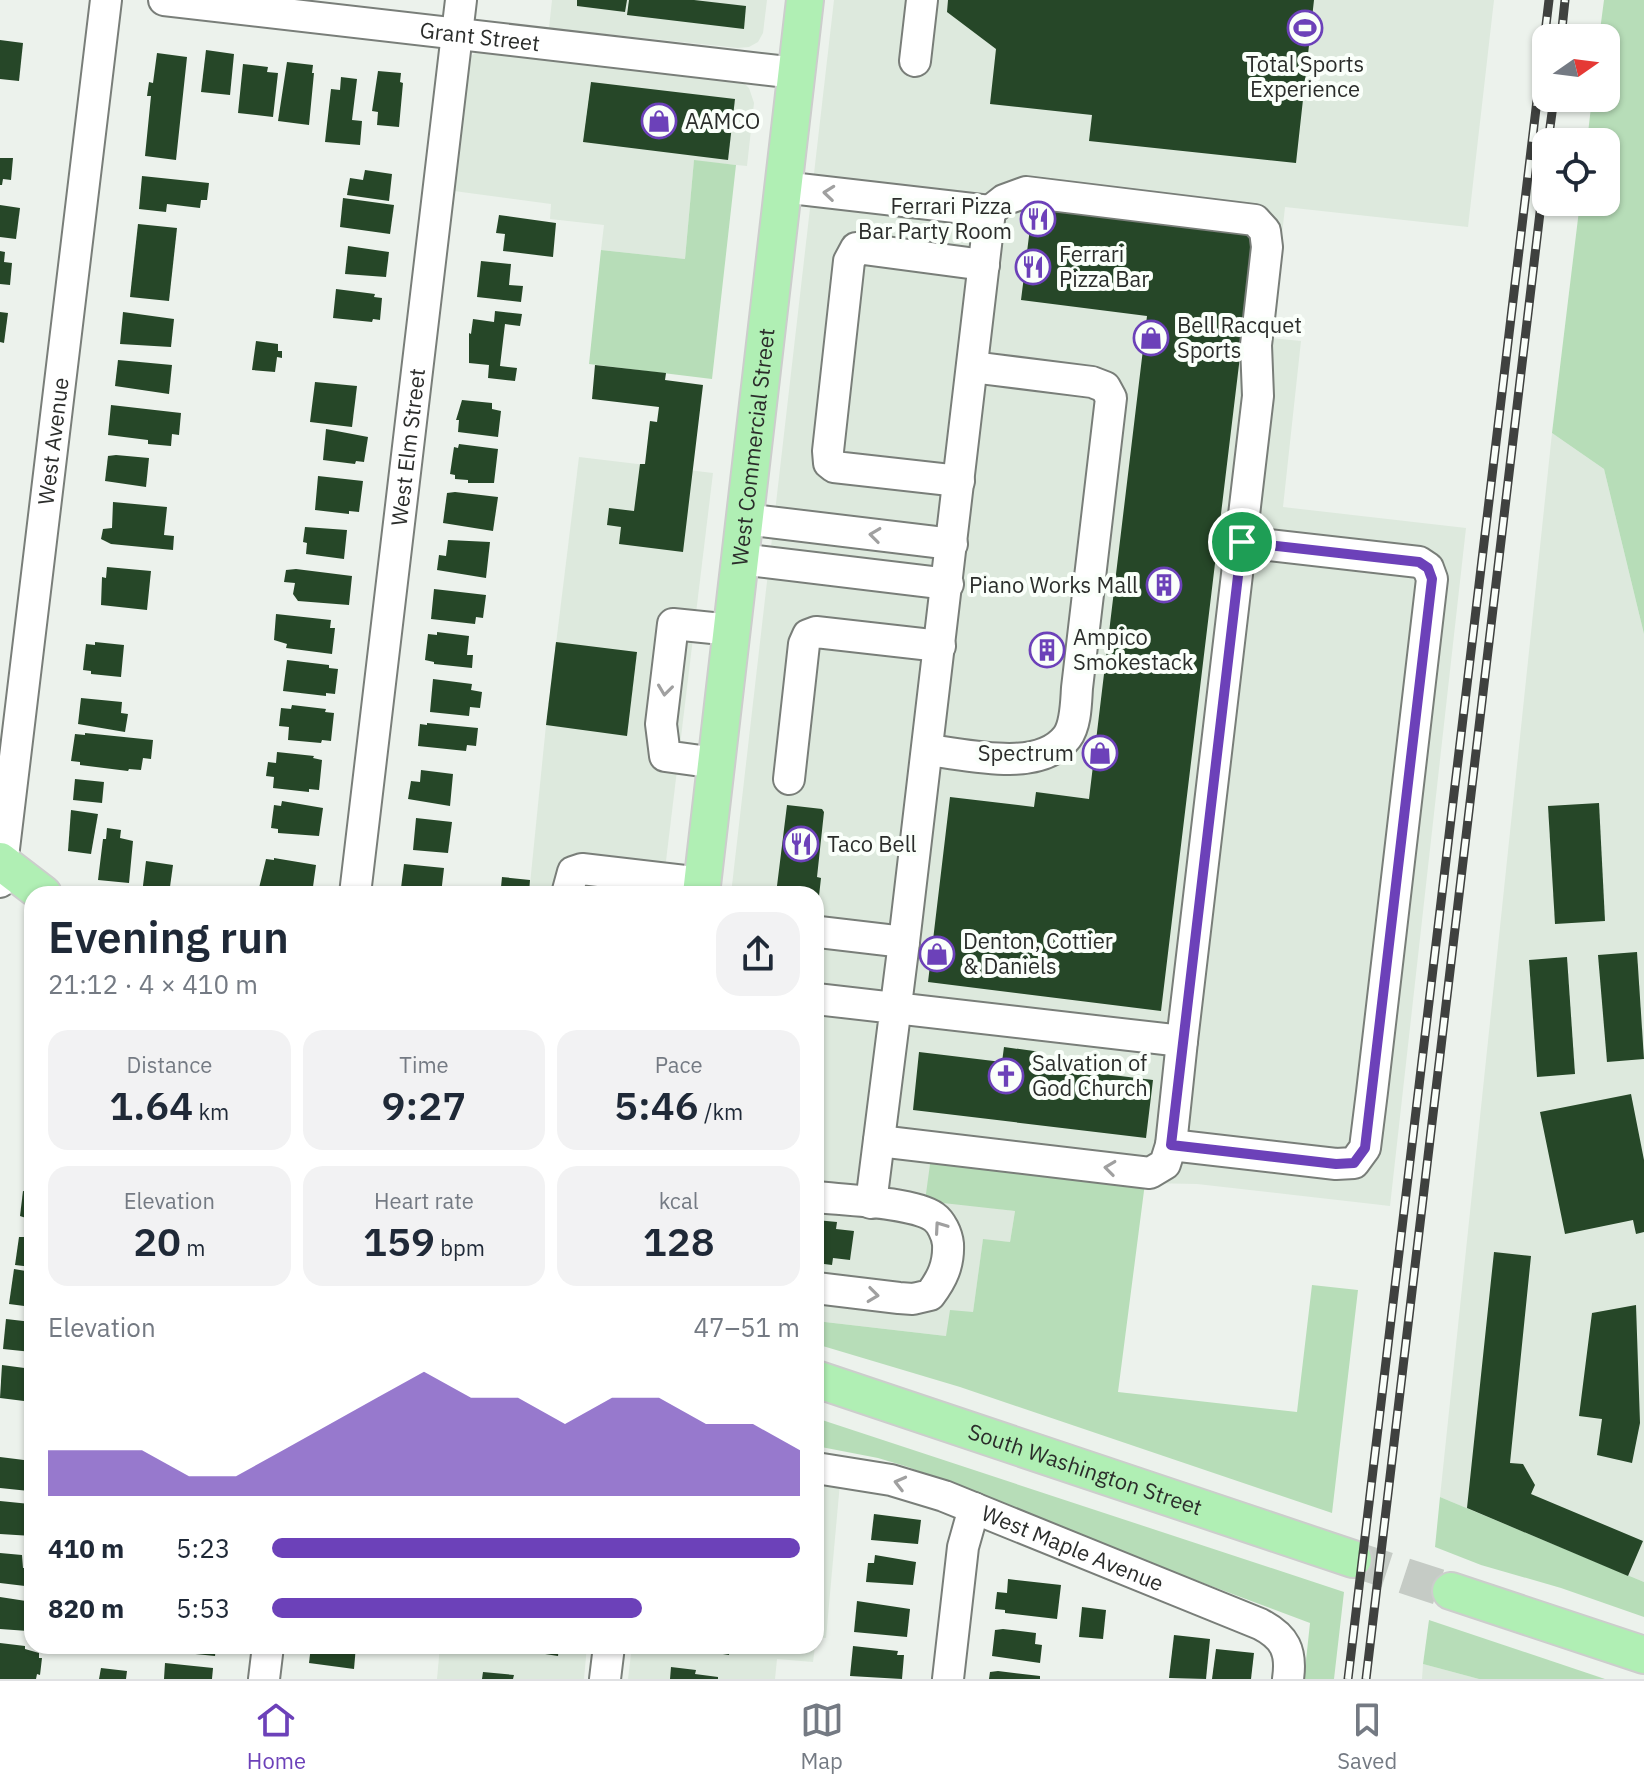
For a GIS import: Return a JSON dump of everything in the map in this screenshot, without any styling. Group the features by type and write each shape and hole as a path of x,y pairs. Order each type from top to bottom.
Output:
{"main road":[{"name":"West Commercial Street","path":"702,886 805,0"},
{"path":"1,868 30,886"},
{"name":"South Washington Street","path":"824,1382 1353,1559"},
{"path":"1451,1591 1644,1655"}],"street":[{"name":"West Avenue","path":"1,868 106,0"},
{"name":"Grant Street","path":"164,0 796,73"},
{"name":"West Elm Street","path":"356,886 461,0"},
{"path":"915,61 922,0"},
{"path":"782,187 990,211 1004,200 1026,192 1255,220 1265,231 1267,247 1256,345 1258,396 1242,542 1171,1145 1165,1164 1150,1173 879,1141"},
{"path":"871,1203 948,584 990,211"},
{"path":"959,481 834,467 829,463 842,321 849,261 856,248 984,265"},
{"path":"927,750 1022,760 1043,755 1067,737 1073,721 1111,398 1105,387 1092,382 972,367"},
{"path":"745,519 952,544"},
{"path":"1171,1145 1336,1164 1354,1163 1365,1148 1372,1092 1432,579 1428,568 1419,562 1242,542"},
{"path":"740,559 948,584"},
{"path":"716,763 665,756 661,724 673,624 732,630"},
{"path":"789,779 804,644 808,635 816,632 940,646"},
{"path":"569,886 573,872 582,869 689,886"},
{"path":"824,933 904,942"},
{"path":"824,1000 1182,1041"},
{"path":"824,1198 917,1209 935,1217 947,1235 949,1259 941,1280 930,1295 913,1299 824,1289"},
{"name":"West Maple Avenue","path":"824,1469 891,1480 974,1508 1260,1624 1277,1633 1286,1648 1290,1666 1288,1679"},
{"path":"948,1679 963,1547 974,1508"},
{"path":"264,1679 267,1654"},
{"path":"605,1679 608,1654"}],"shaded area":[{"path":"552,0 767,0 763,33 758,42 738,48 549,28"},
{"name":"Piano Works Mall","path":"834,0 1494,0 1468,227 1285,207 1271,338 1301,341 1283,507 1466,528 1390,1206 1197,1184 1145,1183 985,1207 1015,1211 1010,1242 983,1240 973,1312 946,1336 824,1322 824,886 732,886"},
{"path":"478,51 743,82 749,88 754,103 747,166 694,161 685,259 601,250 604,225 550,219 551,204 454,191 467,66 471,56"},
{"path":"1552,433 1604,469 1644,634 1644,1582 1440,1497"},
{"path":"579,457 713,473 663,886 530,886"},
{"path":"824,1480 840,1483 824,1638"},
{"path":"439,1654 586,1654 584,1679 437,1679"},
{"path":"631,1654 814,1654 813,1662 777,1659 775,1679 628,1679"},
{"path":"1423,1664 1479,1679 1422,1679"}],"green space":[{"path":"1604,0 1644,0 1644,634 1604,469 1552,433 1578,216 1620,216 1620,128 1589,128 1590,112 1620,112 1620,24 1601,24"},
{"path":"694,160 736,165 712,379 589,364 601,250 685,259"},
{"path":"931,1157 1145,1183 1118,1392 1297,1412 1312,1285 1358,1290 1332,1513 960,1387 824,1346 824,1322 946,1336 950,1310 973,1312 983,1239 1010,1242 1015,1211 925,1201"},
{"path":"824,1421 1344,1592 1334,1679 1304,1679 1310,1623 878,1458 824,1448"},
{"path":"1440,1497 1644,1582 1644,1617 1561,1588 1481,1565 1435,1547"},
{"path":"1429,1620 1605,1679 1479,1679 1423,1664"}],"building":[{"path":"577,0 627,0 625,12 577,6"},
{"path":"629,0 694,0 746,6 744,29 627,15"},
{"path":"948,0 1314,0 1296,163 1089,141 1092,115 990,104 996,49 947,12"},
{"path":"0,40 23,43 19,81 0,79"},
{"path":"206,50 234,54 230,95 201,92"},
{"path":"157,53 187,57 176,160 145,156 151,96 147,96 149,82 153,83"},
{"path":"287,62 313,65 309,125 278,121"},
{"path":"243,64 268,67 267,72 278,73 273,117 238,113"},
{"path":"378,71 401,73 399,127 377,125 378,112 372,111"},
{"path":"341,77 357,79 352,120 362,121 360,145 325,142 331,89 340,90"},
{"name":"AAMCO","path":"591,82 735,99 728,160 583,142"},
{"path":"0,158 13,158 11,180 3,179 2,185 0,185"},
{"path":"365,170 392,174 389,201 347,195 350,178 363,180"},
{"path":"142,176 209,183 207,200 201,200 200,208 167,204 166,212 139,209"},
{"path":"343,198 394,205 390,234 340,227"},
{"name":"Piano Works Mall","path":"1033,204 1255,232 1161,1011 928,982 950,797 1034,807 1036,792 1089,799 1147,316 1021,300"},
{"path":"0,205 20,208 16,239 0,237"},
{"path":"499,215 556,223 553,257 503,251 505,234 496,233"},
{"path":"138,224 177,228 169,301 130,297"},
{"path":"348,246 389,252 386,277 345,274"},
{"path":"0,251 5,252 4,262 12,263 10,285 0,284"},
{"path":"481,261 511,264 509,285 523,286 521,302 477,297"},
{"path":"336,289 375,294 374,297 382,298 380,320 333,318"},
{"path":"495,311 522,314 520,326 505,324 500,366 517,368 515,381 488,378 489,365 469,363 469,333 473,319 494,322"},
{"path":"0,312 8,313 4,343 0,342"},
{"path":"123,312 174,319 171,347 120,344"},
{"path":"256,341 278,344 282,358 277,357 275,372 252,370"},
{"path":"118,360 172,365 169,394 115,386"},
{"path":"595,365 666,373 665,380 703,385 683,552 619,544 621,527 607,525 609,508 634,511 640,464 645,464 650,421 657,422 659,407 592,399"},
{"path":"315,382 357,386 352,427 310,422"},
{"path":"462,400 492,403 492,409 501,411 498,437 458,432 459,420 456,420"},
{"path":"111,405 181,413 179,435 172,434 171,446 108,435"},
{"path":"326,429 368,437 364,462 356,461 355,464 323,460"},
{"path":"459,444 498,449 494,483 468,483 468,480 455,479 455,475 450,474 454,447 458,448"},
{"path":"108,456 149,458 146,487 105,481"},
{"path":"318,476 363,481 359,512 349,511 349,514 315,510"},
{"path":"447,493 498,497 493,531 443,523"},
{"path":"113,502 167,507 164,535 174,536 173,550 111,544 101,539 103,529 112,528"},
{"path":"305,527 347,530 344,559 306,554 307,543 303,542"},
{"path":"448,540 490,542 486,578 437,570 439,555 446,556"},
{"path":"107,567 151,571 147,610 101,605 102,577 106,578"},
{"path":"286,570 352,576 349,605 298,601 293,594 295,583 284,582"},
{"path":"434,589 486,595 483,618 476,617 475,624 431,619"},
{"path":"276,614 331,620 330,628 335,628 332,654 286,648 287,644 274,640"},
{"path":"437,632 469,636 467,655 473,655 472,668 434,664 425,660 428,634 437,635"},
{"path":"95,642 124,645 121,677 91,674 91,671 83,670 86,644 95,645"},
{"path":"556,642 637,652 627,736 546,725"},
{"name":"Ampico Smokestack","path":"1047,642 1054,649 1047,656 1040,649"},
{"path":"287,660 338,669 335,694 326,693 326,696 283,691"},
{"path":"433,679 472,684 471,690 482,692 480,708 470,707 469,716 430,712"},
{"path":"81,698 122,702 121,713 128,714 125,732 78,724"},
{"path":"292,705 326,709 325,712 334,713 331,741 288,740 289,727 279,726 281,708 291,709"},
{"path":"420,724 478,728 476,746 467,745 466,751 418,746"},
{"path":"75,734 153,740 151,759 143,758 141,770 80,765 80,762 71,761"},
{"path":"277,752 314,756 322,760 319,790 309,789 309,792 273,788 274,777 266,776 268,762 276,763"},
{"path":"421,770 453,774 450,806 408,799 411,781 420,782"},
{"path":"75,779 104,782 102,803 73,800"},
{"path":"282,801 323,808 319,836 278,833 278,829 271,828 274,805 281,806"},
{"path":"1599,803 1605,921 1555,924 1548,806"},
{"name":"Taco Bell","path":"787,805 822,809 817,877 821,878 820,886 777,886"},
{"path":"71,810 98,814 91,854 68,851"},
{"path":"416,818 452,822 448,853 413,850"},
{"path":"107,828 121,830 120,838 133,841 129,883 98,880"},
{"path":"266,859 316,865 313,886 259,886"},
{"path":"146,861 173,865 170,886 143,886"},
{"path":"404,864 444,868 442,886 401,886"},
{"path":"502,877 530,880 530,886 501,886"},
{"path":"610,879 634,882 633,886 610,886"},
{"path":"1637,952 1644,1059 1607,1062 1598,955"},
{"path":"1567,957 1575,1074 1537,1077 1529,960"},
{"path":"1004,1047 1041,1052 1039,1066 1153,1080 1146,1138 913,1110 919,1052 1002,1062"},
{"path":"1631,1094 1644,1160 1644,1232 1636,1234 1633,1220 1565,1234 1540,1112"},
{"path":"23,1191 24,1191 24,1217 20,1216"},
{"path":"824,1221 837,1222 836,1229 854,1231 850,1260 833,1258 832,1265 824,1264"},
{"path":"19,1237 24,1237 24,1266 15,1265"},
{"path":"1494,1252 1531,1256 1510,1463 1523,1464 1535,1485 1531,1494 1643,1541 1628,1576 1467,1508"},
{"path":"14,1269 24,1271 24,1306 9,1304"},
{"path":"1636,1305 1640,1423 1632,1463 1597,1455 1602,1419 1579,1416 1592,1313"},
{"path":"6,1319 24,1321 24,1351 3,1349"},
{"path":"2,1365 24,1368 24,1401 0,1398"},
{"path":"0,1457 24,1460 24,1490 0,1488"},
{"path":"0,1501 24,1503 24,1536 0,1534"},
{"path":"874,1514 921,1520 918,1544 871,1540"},
{"path":"0,1553 22,1555 24,1586 0,1583"},
{"path":"875,1555 916,1562 913,1585 866,1582 868,1563 874,1563"},
{"path":"1008,1579 1061,1585 1057,1619 995,1609 997,1592 1007,1593"},
{"path":"0,1597 24,1601 24,1631 0,1629"},
{"path":"857,1601 910,1609 907,1637 854,1632"},
{"path":"1082,1607 1106,1610 1103,1639 1079,1637"},
{"path":"995,1630 1036,1633 1035,1644 1042,1645 1040,1663 992,1656"},
{"path":"1174,1635 1210,1639 1206,1679 1169,1678"},
{"path":"0,1643 24,1646 24,1654 39,1654 42,1658 40,1675 37,1674 36,1679 0,1679"},
{"path":"853,1646 898,1651 897,1655 904,1655 902,1679 850,1676"},
{"path":"1216,1649 1254,1653 1251,1679 1212,1679"},
{"path":"310,1654 355,1654 354,1669 309,1663"},
{"path":"165,1663 213,1668 212,1679 164,1679"},
{"path":"671,1667 696,1670 695,1674 718,1679 670,1679"},
{"path":"101,1668 127,1671 126,1679 99,1679"},
{"path":"483,1672 514,1675 513,1679 482,1679"},
{"path":"990,1672 1040,1676 1040,1679 989,1679"}],"tunnel":[{"path":"1353,1559 1451,1591"}],"railway":[{"path":"1348,1679 1549,0"},
{"path":"1562,24 1565,0"},
{"path":"1550,128 1552,112"},
{"path":"1366,1679 1540,216"}],"place":[{"name":"Total Sports Experience","path":"1305,28"},
{"name":"AAMCO","path":"659,121"},
{"name":"Ferrari Pizza Bar Party Room","path":"1038,219"},
{"name":"Ferrari Pizza Bar","path":"1033,267"},
{"name":"Bell Racquet Sports","path":"1151,338"},
{"name":"Piano Works Mall","path":"1164,585"},
{"name":"Ampico Smokestack","path":"1047,650"},
{"name":"Spectrum","path":"1100,753"},
{"name":"Taco Bell","path":"801,844"},
{"name":"Denton, Cottier & Daniels","path":"937,954"},
{"name":"Salvation of God Church","path":"1006,1076"}],"route":[{"path":"1242,542 1419,562 1428,568 1432,579 1365,1148 1354,1163 1336,1164 1171,1145 1242,542"}]}
